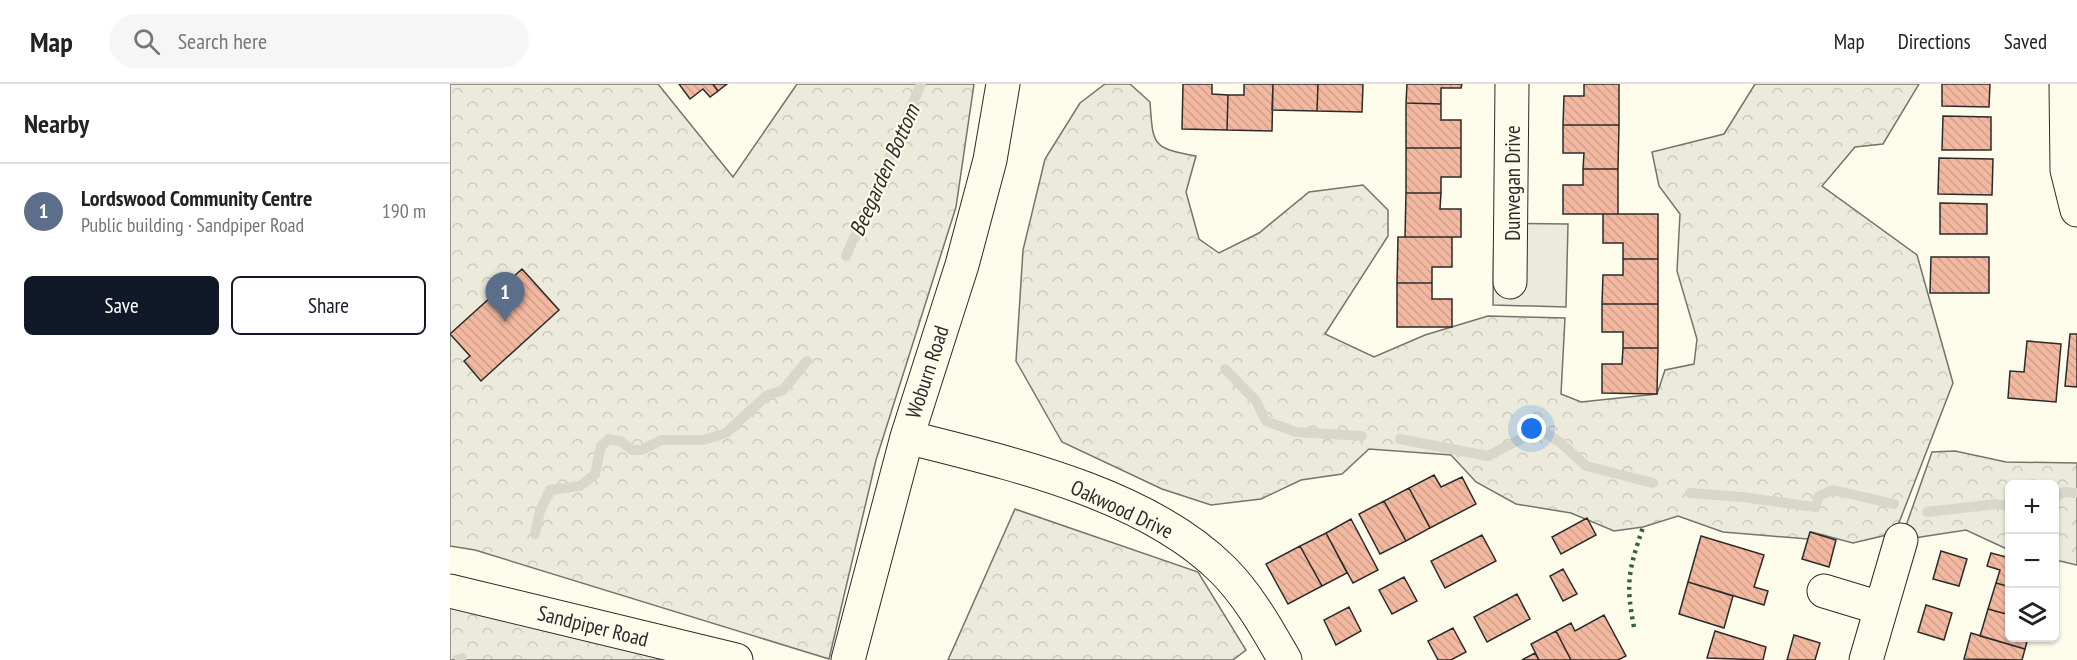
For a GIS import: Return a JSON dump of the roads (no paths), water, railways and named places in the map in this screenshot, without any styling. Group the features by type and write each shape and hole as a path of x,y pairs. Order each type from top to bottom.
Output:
{"street":[{"name":"Woburn Road","path":"848,660 907,437 962,265 990,160 1003,84"},
{"name":"Dunvegan Drive","path":"1510,282 1512,84"},
{"path":"2066,84 2067,170 2077,210"},
{"name":"Oakwood Drive","path":"907,437 1010,463 1084,488 1144,515 1179,535 1226,572 1257,611 1285,660"},
{"path":"1866,660 1901,540"},
{"name":"Sandpiper Road","path":"450,591 736,660"},
{"path":"1824,591 1880,608"}],"waterway":[{"name":"Beegarden Bottom","path":"846,256 921,84"},
{"name":"Beegarden Bottom","path":"535,534 540,511 550,490 580,486 595,474 601,446 609,439 620,441 632,450 642,450 661,440 703,440 726,433 766,396 783,390 807,361"},
{"path":"1225,369 1256,401 1266,421 1296,432 1362,436"},
{"path":"1400,439 1488,456 1540,429 1561,443 1586,466 1653,483"},
{"path":"1690,493 1742,497 1815,507 1819,496 1833,490 1894,504"},
{"path":"2059,495 2064,492 2077,493"},
{"path":"1927,512 1996,504 2005,505"}],"place":[{"name":"Lordswood Community Centre","path":"505,322"}]}
